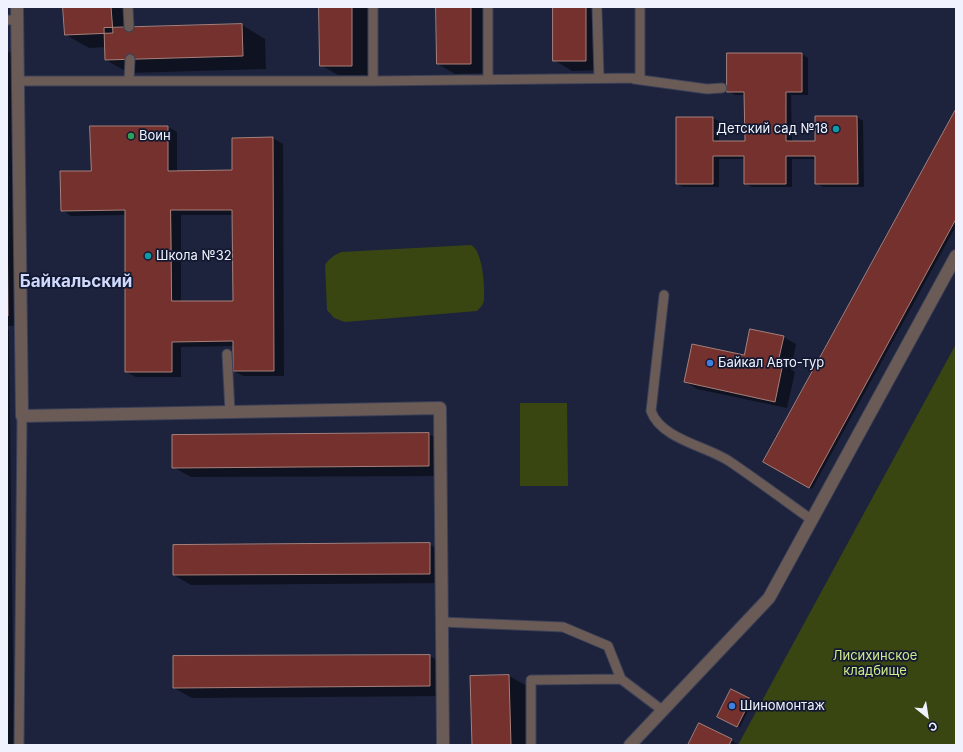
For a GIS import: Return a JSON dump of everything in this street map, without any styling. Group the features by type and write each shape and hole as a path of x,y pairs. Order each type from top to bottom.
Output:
{"street":[{"path":"17,7 12,20 19,81 22,416 440,408 443,745"},
{"path":"630,745 769,598 956,256"}],"lane":[{"path":"128,7 129,27"},
{"path":"373,7 373,81"},
{"path":"488,7 488,79"},
{"path":"597,7 599,78"},
{"path":"19,81 373,81 640,78 640,7"},
{"path":"128,81 130,59"},
{"path":"628,78 708,89 722,88"},
{"path":"664,295 650,411 653,418 672,434 728,460 812,520"},
{"path":"227,354 230,412"},
{"path":"19,745 22,416"},
{"path":"442,622 562,627 608,646 621,679 662,710"},
{"path":"531,745 531,680 621,679"}],"green space":[{"path":"471,245 478,254 481,262 484,288 484,301 477,311 345,322 334,318 327,310 325,265 336,254 341,252"},
{"name":"Лисихинское кладбище","path":"956,344 956,745 738,745"},
{"path":"520,403 567,403 568,486 520,486"}],"building":[{"path":"63,7 111,7 113,33 65,35"},
{"path":"319,7 352,7 352,66 320,66"},
{"path":"436,7 471,7 471,64 437,64"},
{"path":"553,7 586,7 586,61 553,61"},
{"path":"242,24 243,56 105,60 104,28"},
{"name":"Детский сад №18","path":"727,53 802,53 802,92 786,92 786,141 815,141 815,116 857,116 858,184 815,184 815,156 786,156 786,184 744,184 744,156 713,156 713,184 676,184 676,117 713,117 713,141 745,141 744,92 727,92"},
{"path":"956,109 956,219 809,488 763,462"},
{"name":"Школа №32","path":"90,126 168,126 168,171 232,170 232,138 273,137 274,371 233,371 233,341 172,342 172,372 125,372 125,210 61,211 60,171 91,171","holes":["171,210 232,210 233,301 172,301"]},
{"path":"7,204 8,316 7,316"},
{"path":"750,329 784,336 778,362 783,363 775,402 684,382 692,344 744,355"},
{"path":"429,433 429,466 172,468 172,435"},
{"path":"430,543 430,574 173,575 173,545"},
{"path":"430,655 430,686 173,688 173,656"},
{"path":"509,675 511,745 472,745 470,676"},
{"path":"731,689 751,699 737,727 717,717"},
{"path":"699,723 732,739 729,745 688,745"}],"place":[{"name":"Детский сад №18","path":"836,129"},
{"name":"Воин","path":"131,136"},
{"name":"Школа №32","path":"148,256"},
{"name":"Байкал Авто-тур","path":"710,363"},
{"name":"Шиномонтаж","path":"732,706"}],"district":[{"name":"Байкальский","path":"76,282"}]}
